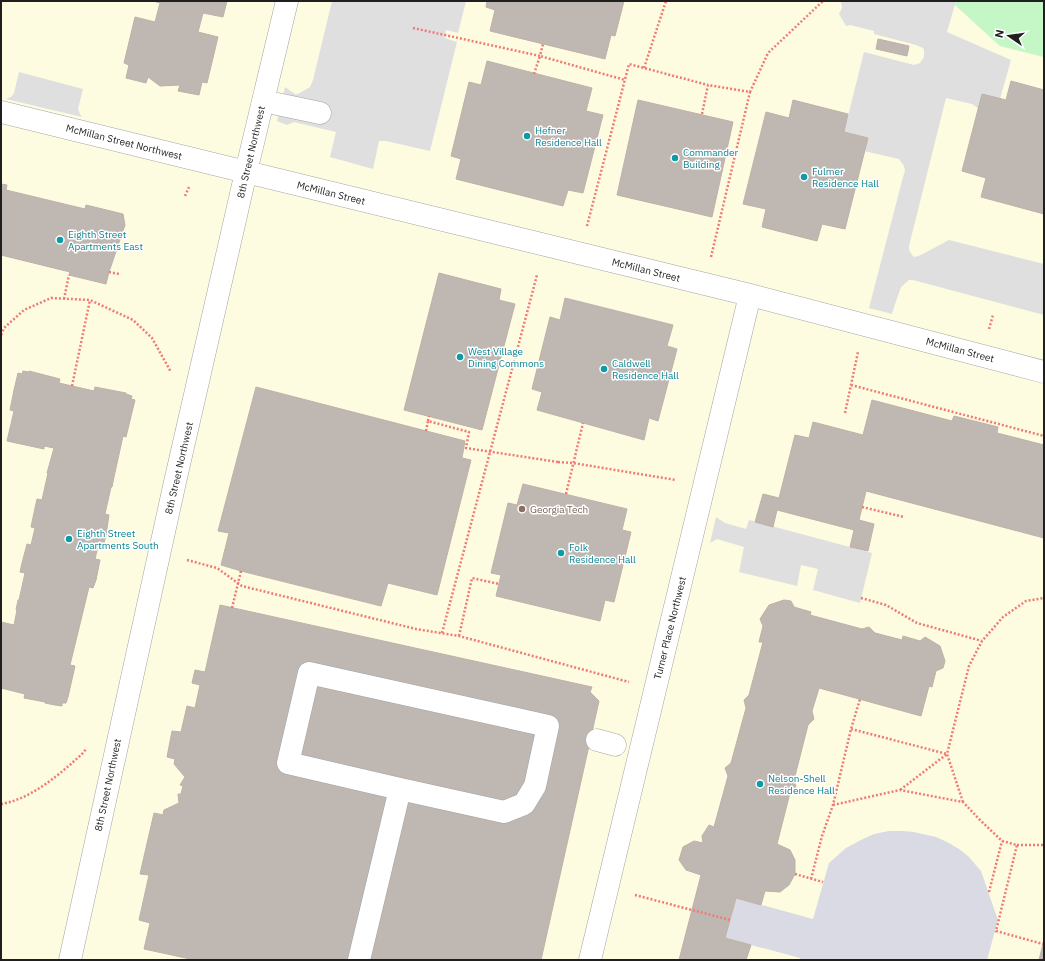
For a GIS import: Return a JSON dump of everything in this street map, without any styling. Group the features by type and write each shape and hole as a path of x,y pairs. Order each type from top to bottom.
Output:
{"street":[{"name":"8th Street Northwest","path":"70,960 165,526 246,172 287,1"},
{"path":"263,101 320,114"},
{"name":"McMillan Street Northwest","path":"1,112 246,172"},
{"name":"McMillan Street","path":"246,172 750,295 1044,372"},
{"name":"Turner Place Northwest","path":"590,960 750,295"},
{"path":"309,673 548,726 535,786 524,804 504,812 400,789 288,763 309,673"},
{"path":"359,960 400,789"}],"path":[{"path":"644,68 666,1"},
{"path":"705,284 750,92 768,53 822,1"},
{"path":"413,28 540,56 625,80"},
{"path":"534,74 543,44"},
{"path":"580,254 630,64 708,85 750,92"},
{"path":"702,114 708,85"},
{"path":"109,272 119,274"},
{"path":"64,299 69,275"},
{"path":"442,633 537,275"},
{"path":"1,335 4,328 24,310 51,298 90,300 133,320 152,338 172,373"},
{"path":"72,386 90,300"},
{"path":"845,413 858,351"},
{"path":"851,385 1044,436"},
{"path":"426,431 429,416"},
{"path":"428,421 469,432 466,448 678,480 704,487"},
{"path":"566,494 583,423"},
{"path":"862,507 904,517"},
{"path":"183,559 217,568 242,586 416,629 459,636 630,682"},
{"path":"232,608 241,571"},
{"path":"459,636 472,578 498,584"},
{"path":"861,598 886,604 917,623 982,641"},
{"path":"1044,598 1026,601 1003,617 982,641 969,666 947,754 963,802 1002,841 1017,845 1044,845"},
{"path":"812,879 822,836 833,806 851,729 860,699"},
{"path":"851,729 947,754"},
{"path":"1,804 6,804 28,795 57,776 86,750 88,743"},
{"path":"833,806 900,790 947,754"},
{"path":"900,790 963,802"},
{"path":"989,892 1002,841"},
{"path":"1017,845 996,931 1043,944"},
{"path":"795,874 823,882"},
{"path":"637,896 730,920"}],"shaded area":[{"name":"Georgia Tech","path":"1,1 956,1 955,5 1000,46 1044,57 1044,960 1,960"},
{"path":"332,1 466,1 458,33 446,30 445,38 457,42 430,151 386,141 379,141 373,169 330,157 336,132 294,122 287,125 277,121 285,87 295,94 298,94 310,87"},
{"path":"841,1 956,1 947,32 1011,60 1000,99 982,94 979,109 972,104 946,98 909,250 914,257 919,256 949,240 1044,264 1044,315 913,280 909,280 901,287 892,314 869,308 905,171 904,166 899,159 864,151 868,138 844,132 864,52 914,65 920,63 924,57 924,50 916,45 874,34 874,31 850,25 846,26 839,14 842,8"},
{"path":"19,72 83,89 78,109 82,117 6,99 11,97 14,93"},
{"path":"716,517 725,523 746,529 749,520 872,553 860,603 813,590 818,569 801,565 797,586 739,572 744,547 717,539 710,543"},
{"path":"889,831 914,832 936,837 959,849 968,856 981,871 998,920 987,960 800,960 800,958 725,938 736,898 813,919 829,863 846,848 861,840 874,834"}],"green space":[{"path":"956,1 1044,1 1044,57 1000,46 955,5"}],"building":[{"path":"153,1 227,1 223,17 203,13 198,32 218,37 207,83 202,82 199,95 178,91 180,85 160,86 148,77 146,83 126,78 129,65 124,63 135,17 155,22 160,3"},
{"path":"487,1 624,1 615,36 611,35 605,59 490,31 495,10 486,7"},
{"path":"878,39 909,46 907,56 876,49"},
{"name":"Hefner Residence Hall","path":"487,61 592,88 586,111 603,115 583,193 568,190 563,206 456,179 461,159 451,156 469,82 481,85"},
{"path":"1011,81 1044,90 1044,214 981,197 986,178 962,171 982,94 1006,100"},
{"name":"Commander Building","path":"638,100 733,122 712,217 617,195"},
{"name":"Fulmer Residence Hall","path":"793,100 848,114 844,132 868,138 845,229 822,224 817,241 762,227 766,209 743,204 766,112 789,118"},
{"name":"Eighth Street Apartments East","path":"1,184 7,185 6,190 85,209 86,205 123,214 125,225 106,284 69,275 70,272 1,255"},
{"name":"West Village Dining Commons","path":"439,273 501,289 499,300 515,304 482,430 404,410"},
{"name":"Caldwell Residence Hall","path":"565,298 673,325 667,346 677,349 658,421 649,418 644,440 537,410 542,392 532,389 550,317 560,320"},
{"name":"Eighth Street Apartments South","path":"23,371 29,371 60,379 59,383 94,391 95,387 126,393 132,396 131,399 135,400 126,437 123,436 105,514 109,515 104,543 99,542 95,559 100,560 96,580 93,588 89,587 70,665 75,666 68,697 66,703 62,703 62,706 24,698 25,694 1,688 1,622 14,625 18,600 25,573 20,572 22,563 27,544 31,545 35,528 31,527 37,499 42,500 54,448 44,446 44,449 7,441 14,411 10,410 14,390 18,373 22,374"},
{"path":"256,387 465,441 462,458 471,460 437,595 388,583 381,606 221,565 229,533 218,531"},
{"path":"872,400 952,421 954,416 998,427 997,433 1044,445 1044,538 866,491 859,520 874,524 868,551 850,547 854,530 777,510 773,527 755,522 763,494 779,498 795,435 809,438 813,422 863,435"},
{"name":"Folk Residence Hall","path":"523,484 627,509 622,530 631,532 614,602 605,600 600,621 496,596 501,575 491,573 508,503 517,505"},
{"name":"Nelson-Shell Residence Hall","path":"784,600 791,601 794,607 811,612 810,615 862,629 869,627 875,633 902,640 903,636 920,641 925,637 940,646 945,661 943,668 936,671 932,687 929,686 921,716 819,688 812,711 814,719 808,725 794,780 796,787 790,793 777,844 790,850 795,860 795,874 789,885 780,892 765,891 761,905 736,898 725,938 751,945 746,960 679,960 701,875 686,870 679,860 683,847 694,841 703,843 702,836 709,825 714,827 728,776 725,768 731,763 746,708 744,700 749,695 763,642 759,642 763,626 760,619 769,605"},
{"path":"220,605 592,687 590,692 599,701 541,960 195,960 144,949 150,923 139,920 149,875 140,874 154,813 163,815 164,810 179,803 178,794 181,794 183,786 180,785 185,777 174,764 175,759 167,757 172,731 181,732 187,706 195,708 200,685 192,683 195,670 205,672"},
{"path":"1044,939 1044,960 1039,960 1043,944"}],"place":[{"name":"Hefner Residence Hall","path":"527,136"},
{"name":"Commander Building","path":"675,158"},
{"name":"Fulmer Residence Hall","path":"804,177"},
{"name":"Eighth Street Apartments East","path":"60,240"},
{"name":"West Village Dining Commons","path":"460,357"},
{"name":"Caldwell Residence Hall","path":"604,369"},
{"name":"Georgia Tech","path":"522,509"},
{"name":"Eighth Street Apartments South","path":"69,539"},
{"name":"Folk Residence Hall","path":"561,553"},
{"name":"Nelson-Shell Residence Hall","path":"760,784"}]}
